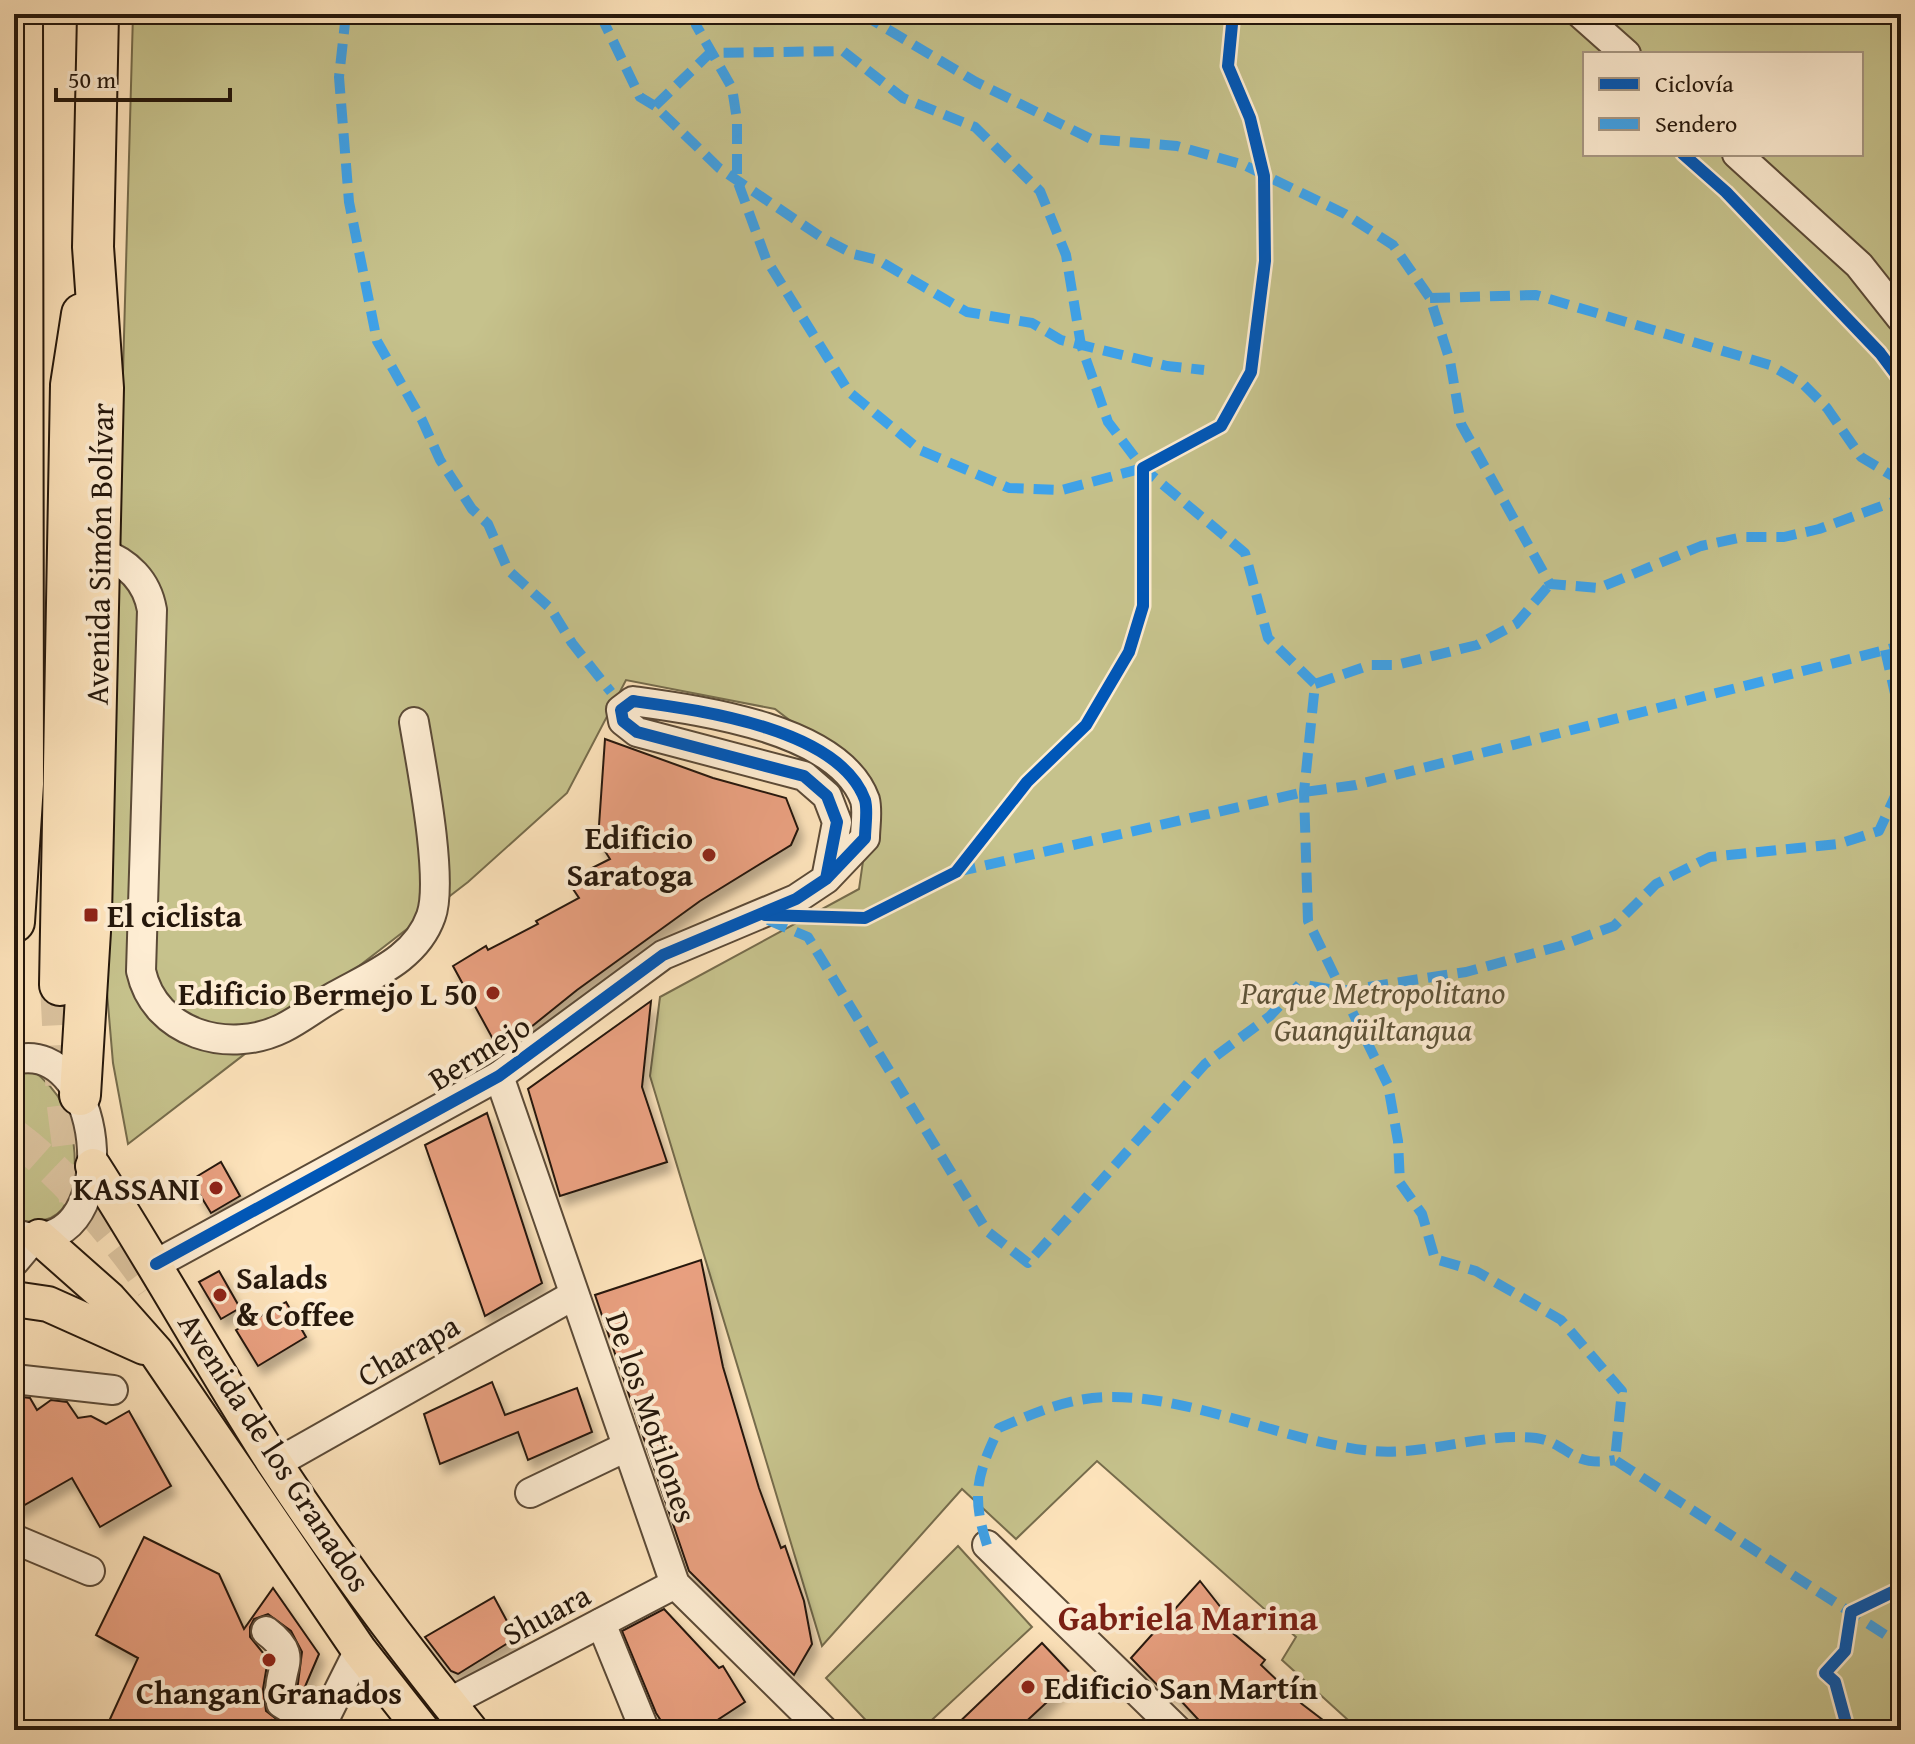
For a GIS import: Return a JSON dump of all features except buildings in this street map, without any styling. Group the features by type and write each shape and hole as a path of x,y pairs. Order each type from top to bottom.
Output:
{"highway":[{"path":"15,909 23,784 22,14"},
{"name":"Avenida Simón Bolívar","path":"80,1095 91,915 103,388 93,247 98,14"},
{"path":"60,985 71,385 93,247"}],"main road":[{"name":"Avenida de los Granados","path":"93,1166 156,1264 275,1464 352,1576 470,1730"},
{"name":"Avenida de los Granados","path":"29,1236 109,1299 156,1352 359,1650 422,1730"},
{"path":"14,1299 48,1304 156,1352"},
{"path":"175,1319 252,1426"}],"street":[{"path":"1581,14 1624,52"},
{"path":"1739,156 1859,265 1901,318"},
{"path":"99,552 134,572 148,589 152,610 141,971 151,1001 180,1025 207,1037 241,1040 282,1029 394,964 421,936 431,916 436,895 426,790 414,722"},
{"name":"Bermejo","path":"156,1264 499,1076 663,955 796,899 826,879 865,838 865,802 851,778 827,756 800,740 722,716 633,701 621,710 623,721 637,732 804,776 827,796 837,822 826,879"},
{"path":"14,1060 42,1060 69,1077 80,1095 93,1166 91,1185 79,1211 58,1231 29,1236 14,1262"},
{"name":"De los Motilones","path":"499,1076 675,1584 823,1730"},
{"name":"Charapa","path":"275,1464 574,1295"},
{"path":"14,1379 113,1390"},
{"path":"530,1493 626,1447"},
{"path":"14,1539 90,1571"},
{"path":"987,1545 1177,1730"},
{"name":"Shuara","path":"448,1703 675,1584"},
{"path":"601,1623 643,1726"},
{"path":"266,1631 284,1645 288,1657 278,1690 281,1703 320,1729 359,1650"},
{"path":"1134,1686 1144,1730"}],"green space":[{"name":"Parque Metropolitano Guangüiltangua","path":"133,14 1901,14 1901,1730 1359,1730 1282,1660 1296,1637 1097,1461 1016,1539 962,1489 822,1646 650,1076 660,997 859,889 874,785 775,709 626,680 567,793 468,882 128,1144 113,1063 106,981"},
{"path":"30,1068 49,1085 63,1105 74,1152 72,1188 66,1203 57,1214 32,1221 14,1216 14,1071"},
{"path":"958,1546 1032,1627 921,1730 875,1730 826,1678"}],"tunnel":[{"path":"60,985 66,1099 79,1200"},
{"path":"14,1136 52,1168 88,1206 152,1286"}],"marked path":[{"path":"346,14 339,77 349,202 377,341 422,420 440,460 472,509 488,524 508,570 551,609 572,643 611,692"},
{"path":"600,14 640,97 655,106 719,168 821,237 853,254 878,260 967,312 1032,323 1061,340 1167,366 1204,370"},
{"path":"695,14 696,25 732,88 737,120 737,180 766,259 849,392 920,450 1009,488 1062,490 1143,468"},
{"path":"862,14 976,82 1091,139 1177,146 1244,165 1345,214 1393,245 1430,298 1450,361 1461,424 1550,584 1599,588 1701,546 1743,537 1784,537 1819,529 1901,499"},
{"path":"655,106 710,53 843,51 903,98 975,127 1040,191 1066,255 1081,345 1108,422 1143,468 1245,553 1268,638 1315,684 1304,792 1308,921 1388,1085 1398,1141 1400,1183 1422,1214 1435,1259 1476,1271 1561,1320 1622,1391 1615,1460 1901,1645"},
{"path":"1430,298 1536,295 1770,365 1803,384 1827,408 1861,457 1901,481"},
{"path":"1315,684 1370,665 1396,665 1477,645 1516,624 1550,584"},
{"path":"956,872 1304,792 1356,785 1901,646"},
{"path":"1885,650 1901,720"},
{"path":"768,920 808,937 987,1231 1028,1263 1205,1064 1270,1016 1300,984 1341,991 1466,972 1560,946 1614,926 1656,884 1710,857 1838,844 1879,831 1901,783"},
{"path":"987,1545 979,1512 979,1485 981,1472 999,1428 1053,1407 1095,1398 1142,1399 1174,1404 1306,1439 1372,1451 1393,1452 1516,1437 1547,1441 1588,1461 1615,1460"}],"cycle path":[{"path":"765,915 865,918 956,872 1027,782 1086,725 1129,652 1143,606 1143,468 1221,426 1251,372 1265,261 1264,176 1250,118 1228,66 1233,14"},
{"path":"1685,156 1726,192 1880,353 1901,381"},
{"path":"156,1264 499,1076 663,955 796,899 826,879 865,838 865,800 850,775 827,755 797,739 764,727 693,710 633,701 621,710 623,721 637,732 804,776 827,796 837,822 826,879"},
{"path":"1848,1730 1835,1682 1825,1673 1845,1651 1851,1612 1901,1588"}],"place":[{"name":"Edificio Saratoga","path":"709,855"},
{"name":"El ciclista","path":"91,915"},
{"name":"Edificio Bermejo L 50","path":"493,993"},
{"name":"KASSANI","path":"216,1188"},
{"name":"Salads & Coffee","path":"220,1295"},
{"name":"Changan Granados","path":"269,1660"},
{"name":"Edificio San Martín","path":"1028,1687"}],"district":[{"name":"Gabriela Marina","path":"1188,1616"}]}
